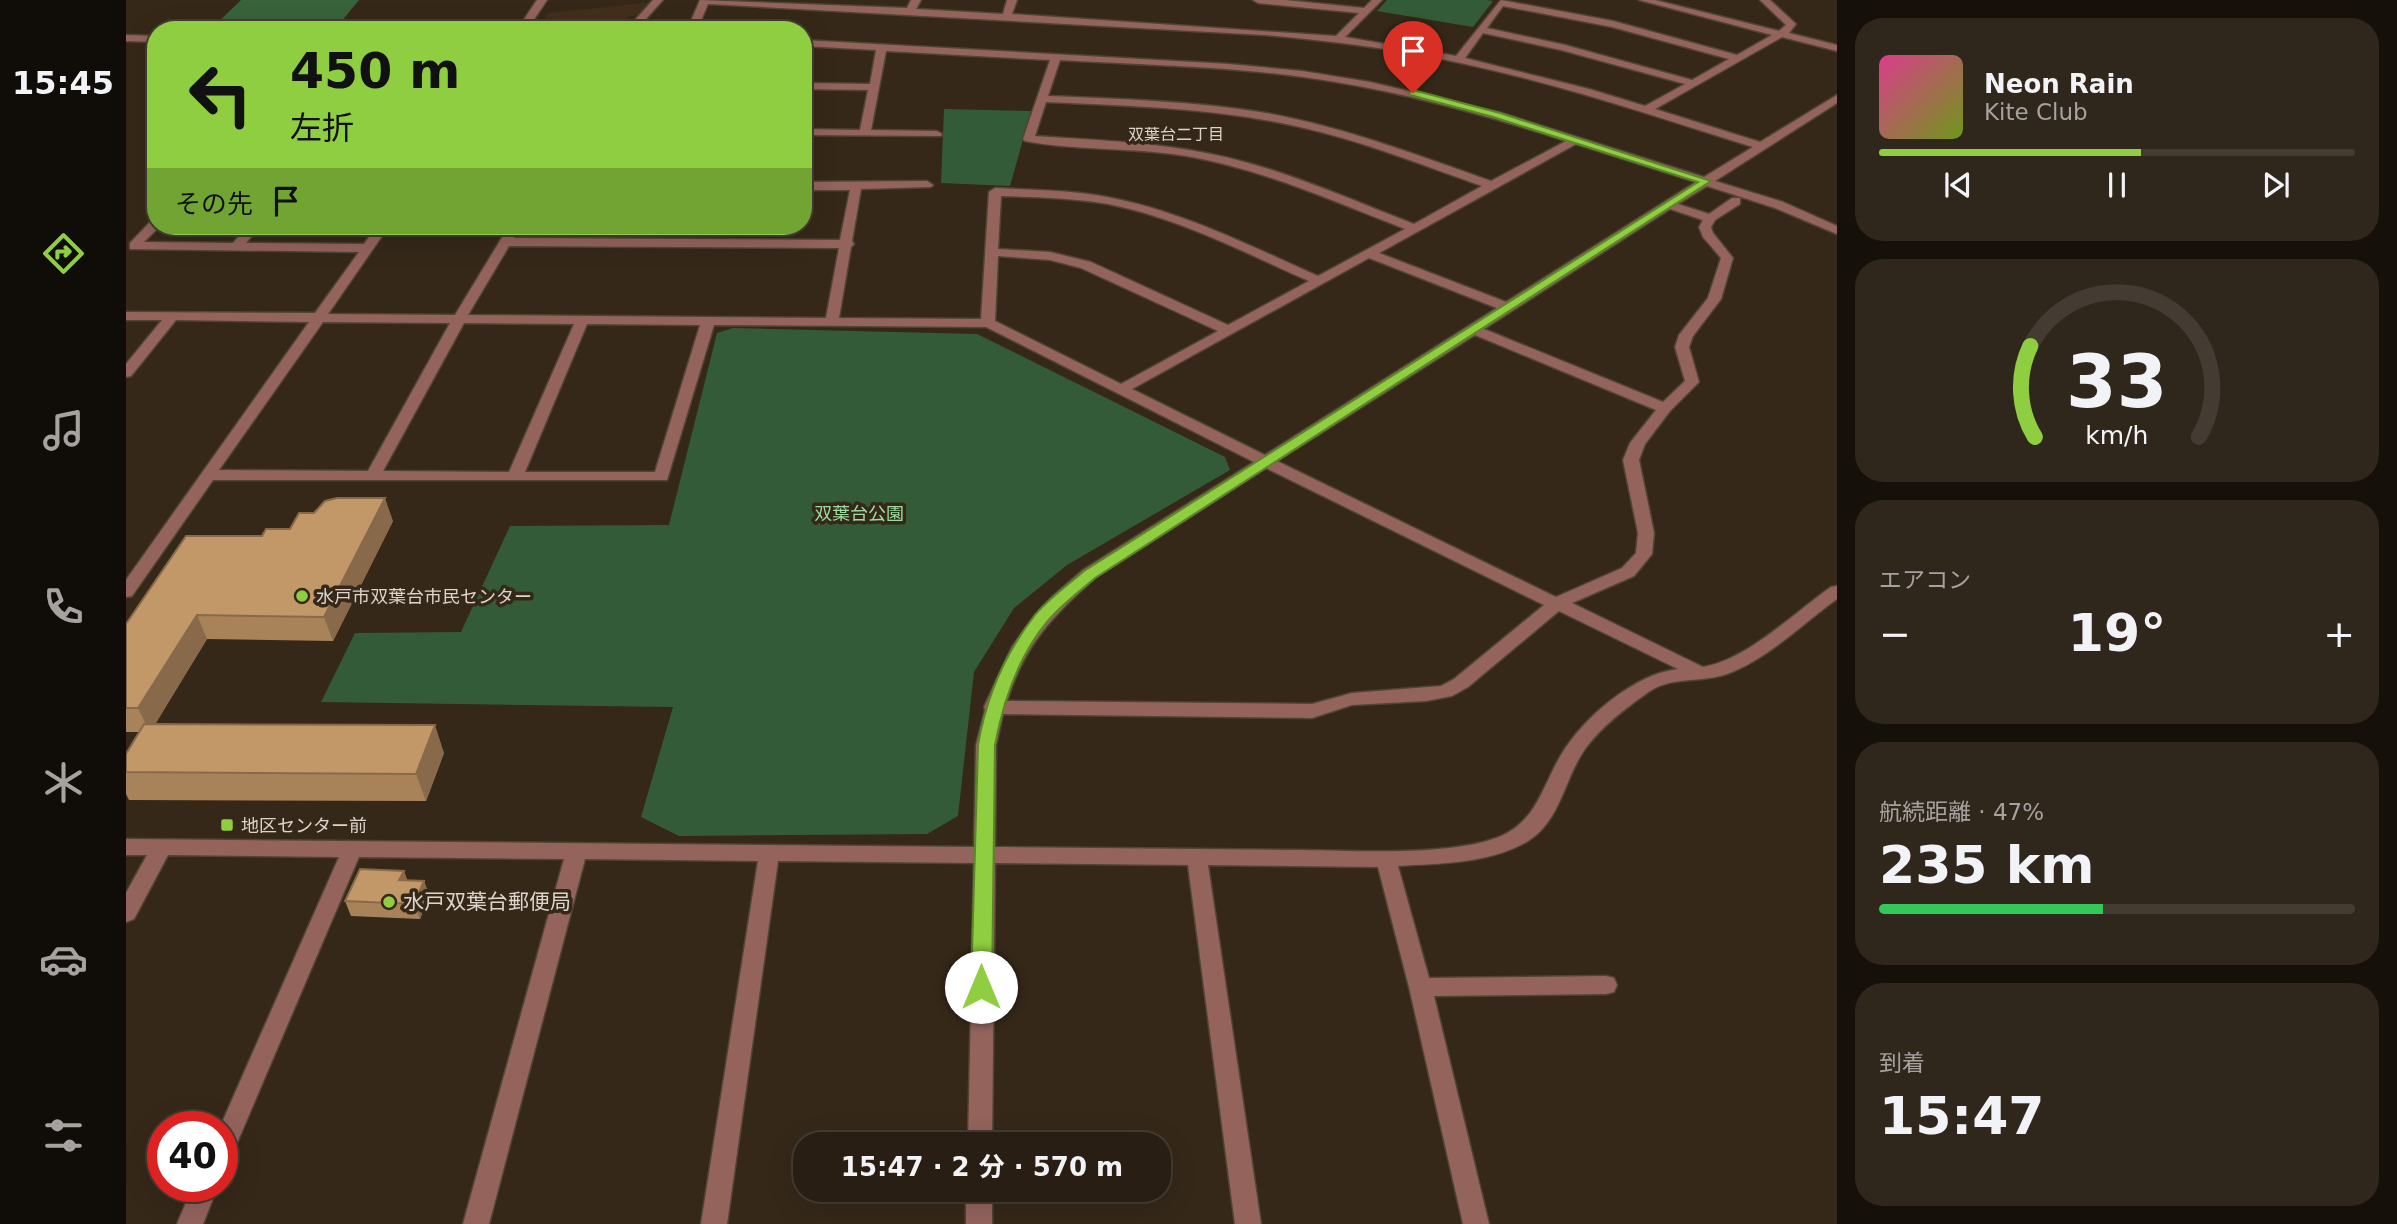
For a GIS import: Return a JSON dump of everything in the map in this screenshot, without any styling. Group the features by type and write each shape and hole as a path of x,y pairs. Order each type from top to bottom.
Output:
{"street":[{"path":"528,21 542,0"},
{"path":"637,21 640,17 645,17 658,0"},
{"path":"696,21 705,0 1264,32 1338,39 1461,60 1585,91 1762,146"},
{"path":"909,11 916,0"},
{"path":"1006,17 1012,0"},
{"path":"1258,0 1367,11"},
{"path":"1338,39 1377,0"},
{"path":"1644,0 1837,48"},
{"path":"1646,110 1789,29 1791,23 1765,0"},
{"path":"1461,60 1460,57 1481,30 1498,1 1613,24 1738,58"},
{"path":"1481,30 1584,52 1693,83"},
{"path":"126,38 147,39"},
{"path":"812,43 1228,67 1340,80 1462,105 1779,205 1837,230"},
{"path":"865,133 882,47"},
{"path":"1056,57 1029,139 1185,152 1223,160 1281,178 1414,228"},
{"path":"812,86 875,86"},
{"path":"980,1132 982,855 986,745 993,707 1012,665 1041,618 1089,574 1837,98"},
{"path":"1044,99 1195,108 1298,123 1348,136 1490,185"},
{"path":"812,132 937,134"},
{"path":"1120,390 1575,140"},
{"path":"812,186 927,185"},
{"path":"832,321 848,244 856,186"},
{"path":"989,323 995,192 1051,194 1122,203 1176,218 1317,280"},
{"path":"993,707 1312,711 1352,699 1445,692 1461,682 1557,603 1628,572 1644,554 1646,533 1631,460 1638,443 1665,408 1692,382 1682,347 1686,335 1714,299 1727,258 1707,234 1705,227 1710,218 1735,201"},
{"path":"1668,205 1710,218"},
{"path":"147,232 134,246 368,248"},
{"path":"236,247 246,235"},
{"path":"126,592 377,235"},
{"path":"373,476 460,317 510,235"},
{"path":"506,242 848,244"},
{"path":"993,252 1050,256 1086,265 1228,330"},
{"path":"1370,254 1506,307"},
{"path":"126,316 989,323 1533,595 1580,611 1700,673"},
{"path":"126,373 172,317"},
{"path":"515,476 583,318"},
{"path":"209,475 661,477 709,319"},
{"path":"1473,329 1665,408"},
{"path":"126,847 1386,859 1472,851 1508,842 1535,825 1549,805 1577,745 1647,684 1720,670 1739,660 1837,591"},
{"path":"126,913 162,847"},
{"path":"238,1113 352,850"},
{"path":"476,1224 577,851"},
{"path":"714,1224 769,854"},
{"path":"1197,858 1248,1224"},
{"path":"1386,859 1420,987 1476,1224"},
{"path":"1420,987 1606,985"},
{"path":"190,1224 199,1202"},
{"path":"979,1202 979,1224"}],"shaded area":[{"path":"655,2 643,16 629,16 625,21 543,21 548,13"}],"green space":[{"path":"241,0 359,0 342,21 219,21"},
{"path":"1387,0 1493,1 1473,27 1377,11"},
{"path":"944,109 1031,111 1010,186 941,183"},
{"name":"双葉台公園","path":"733,328 977,334 1225,457 1230,470 1067,565 1014,608 974,672 958,816 927,834 679,836 641,817 673,707 321,702 355,633 461,632 510,526 669,525 717,333"}],"building":[{"path":"337,498 385,498 324,617 197,615 138,708 126,708 126,624 186,536 262,536 266,529 290,529 299,513 314,513 325,501"},
{"path":"144,724 435,725 416,774 126,772 126,754"},
{"path":"360,869 404,871 399,880 424,881 414,904 345,901"}],"place":[{"name":"水戸市双葉台市民センター","path":"302,596"},
{"name":"地区センター前","path":"227,825"},
{"name":"水戸双葉台郵便局","path":"389,902"}],"district":[{"name":"双葉台二丁目","path":"1176,134"}],"route":[{"path":"981,987 986,745 993,707 1002,686 1041,618 1089,574 1706,181 1496,115 1413,93"}]}
